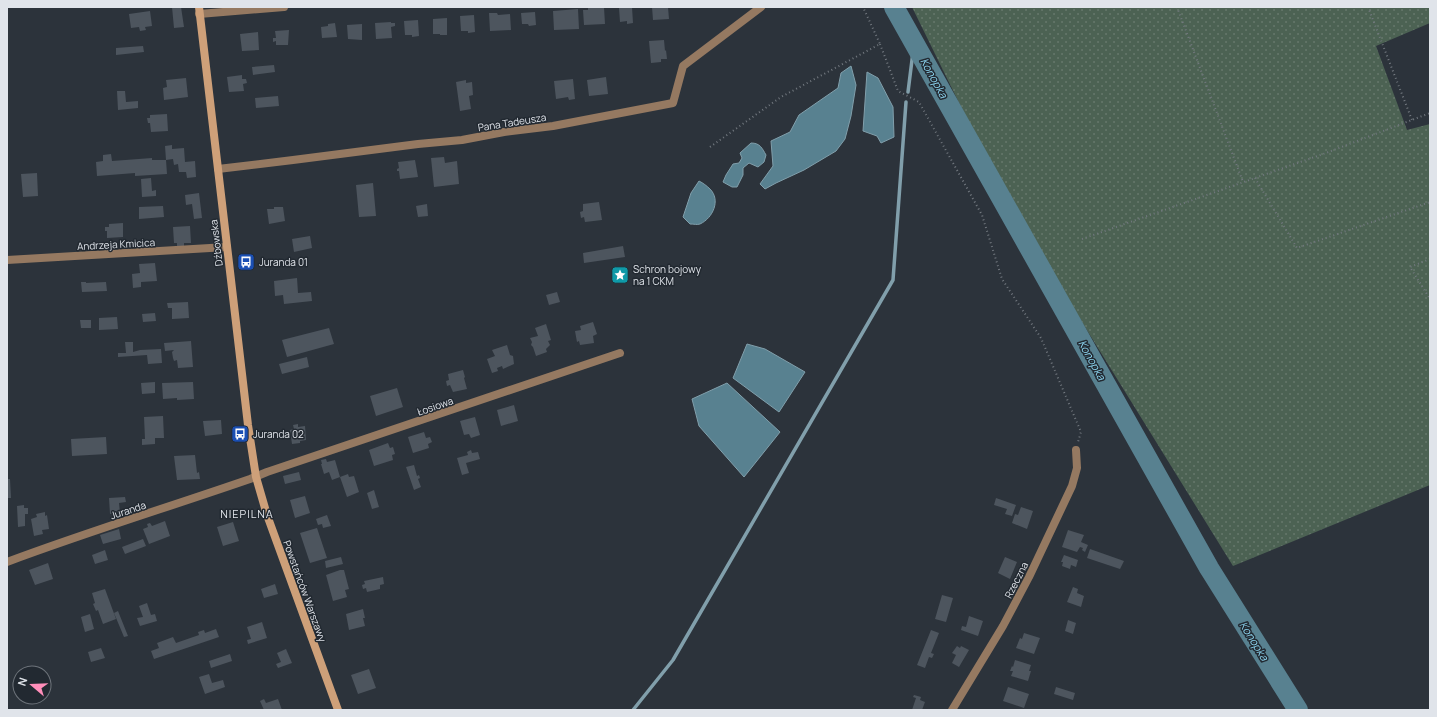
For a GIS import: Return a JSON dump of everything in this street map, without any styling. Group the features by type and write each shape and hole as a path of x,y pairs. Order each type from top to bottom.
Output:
{"main road":[{"name":"Dźbowska","path":"199,10 248,425 256,477"},
{"name":"Powstańców Warszawy","path":"256,477 267,515 338,710"}],"street":[{"path":"199,10 284,7"},
{"name":"Pana Tadeusza","path":"218,169 418,144 462,140 504,132 553,126 673,104 683,66 761,7"},
{"name":"Andrzeja Kmicica","path":"7,260 227,247"},
{"name":"Łosiowa","path":"256,477 620,353"},
{"name":"Rzeczna","path":"952,710 1003,626 1029,578 1072,486 1078,468 1076,450"},
{"name":"Juranda","path":"7,562 75,537 122,523 256,477"}],"path":[{"path":"863,7 880,44 898,91 919,102 982,215 1002,278 1041,338 1081,432 1076,450"},
{"path":"1176,7 1244,182"},
{"path":"1368,7 1412,120"},
{"path":"710,147 781,97 880,44"},
{"path":"1082,238 1244,182 1430,113"},
{"path":"1255,178 1297,248 1430,202"},
{"path":"1430,259 1410,267 1430,299"}],"green space":[{"path":"912,7 1430,7 1430,23 1376,46 1407,130 1430,124 1430,485 1233,566 1080,319 990,166"}],"water":[{"path":"851,66 856,85 851,116 845,139 836,151 804,170 765,189 760,184 773,166 771,141 790,132 799,115 838,88 841,73"},
{"path":"867,72 878,78 893,107 894,137 881,143 877,136 863,131"},
{"path":"751,143 757,144 762,148 766,155 764,162 758,167 749,163 743,168 743,175 737,187 732,187 723,182 733,164 739,163 742,158 740,153"},
{"path":"699,181 708,187 713,193 715,198 714,208 709,218 705,221 699,224 690,224 683,217 691,193"},
{"path":"747,344 765,349 805,372 779,412 733,378"},
{"path":"727,383 780,432 744,477 699,426 692,399"}],"building":[{"path":"172,7 181,7 184,27 174,28"},
{"path":"604,7 605,24 584,25 583,10 588,10 588,8"},
{"path":"632,7 633,23 627,24 627,21 620,22 619,8"},
{"path":"652,7 668,7 669,19 653,20"},
{"path":"578,9 579,29 554,30 553,11"},
{"path":"150,11 152,26 145,27 146,30 140,31 139,27 131,28 129,14"},
{"path":"535,12 536,25 529,26 528,24 522,24 521,13"},
{"path":"489,13 497,13 498,15 510,14 511,30 490,31"},
{"path":"474,15 475,32 468,33 468,31 461,31 460,16"},
{"path":"447,18 447,35 433,34 433,19"},
{"path":"418,20 419,36 412,37 412,35 405,35 404,21"},
{"path":"335,23 337,37 322,38 321,27"},
{"path":"375,23 395,23 395,26 391,27 392,38 376,39"},
{"path":"362,24 362,40 348,39 347,25"},
{"path":"289,30 288,45 276,45 276,41 273,42 273,38 276,38 275,31"},
{"path":"258,32 259,50 242,51 240,34"},
{"path":"664,40 667,59 661,59 661,62 651,63 649,41"},
{"path":"143,46 144,52 116,55 116,48"},
{"path":"274,65 275,72 253,75 252,67"},
{"path":"242,75 242,79 246,79 247,83 243,84 244,91 229,92 227,77"},
{"path":"606,77 608,94 589,96 587,80"},
{"path":"186,78 188,97 164,100 163,88 167,87 166,80"},
{"path":"573,79 575,99 569,100 568,97 556,99 554,81"},
{"path":"466,80 466,83 472,82 473,95 469,96 471,109 460,111 456,82"},
{"path":"117,91 125,91 126,102 138,101 138,108 118,110"},
{"path":"278,96 279,106 256,108 255,98"},
{"path":"167,114 168,131 151,132 150,123 148,123 147,118 150,118 150,115"},
{"path":"172,145 172,149 184,148 185,162 195,161 196,177 187,178 186,172 179,172 178,164 174,165 173,159 166,160 165,146"},
{"path":"111,154 112,161 152,158 152,160 166,160 167,174 135,176 135,173 97,176 96,162 103,161 103,155"},
{"path":"444,157 445,163 457,161 459,184 434,187 431,158"},
{"path":"415,160 418,177 400,179 399,171 397,171 399,168 398,162"},
{"path":"37,173 38,196 23,197 21,174"},
{"path":"151,178 152,191 156,190 156,196 142,197 141,179"},
{"path":"373,183 376,216 359,217 356,185"},
{"path":"199,193 202,218 194,219 192,204 186,205 185,195"},
{"path":"599,202 602,220 585,222 584,217 581,218 580,212 583,211 583,204"},
{"path":"427,204 428,216 418,217 416,206"},
{"path":"163,206 164,217 139,219 139,207"},
{"path":"274,207 283,207 285,221 269,224 267,209 274,209"},
{"path":"123,223 123,237 107,238 107,231 105,231 105,227 109,227 109,224"},
{"path":"190,226 191,243 184,243 184,246 177,247 177,243 174,243 173,227"},
{"path":"310,236 312,248 294,252 292,239"},
{"path":"623,246 625,257 584,263 583,253"},
{"path":"155,263 157,281 141,282 141,287 133,288 132,274 140,273 139,264"},
{"path":"297,278 298,293 311,292 312,301 284,304 283,295 275,296 274,281"},
{"path":"81,282 106,282 107,291 82,292"},
{"path":"557,292 560,302 549,305 546,295"},
{"path":"188,302 189,318 172,319 172,308 168,308 167,303"},
{"path":"155,313 156,321 143,322 142,314"},
{"path":"117,317 118,329 99,330 99,318"},
{"path":"80,320 91,320 91,328 81,328"},
{"path":"593,322 597,334 593,336 594,343 580,345 579,341 577,342 575,331 581,330 580,326"},
{"path":"546,324 551,340 548,341 550,345 546,349 547,352 536,356 531,345 532,342 530,338 538,336 535,328"},
{"path":"329,328 334,344 287,357 282,340"},
{"path":"191,341 193,367 178,368 177,360 174,361 173,358 172,352 174,350 165,351 164,343"},
{"path":"125,342 133,342 133,352 140,350 161,349 162,363 148,364 147,355 118,357 118,353 126,353"},
{"path":"507,345 510,355 513,356 514,364 503,369 502,366 497,368 498,371 492,373 487,359 495,356 492,350"},
{"path":"307,357 309,367 282,374 279,364"},
{"path":"463,370 467,389 453,392 450,385 447,386 446,381 449,380 448,374"},
{"path":"155,382 155,393 142,394 141,383"},
{"path":"193,382 194,399 163,399 162,383"},
{"path":"397,388 403,407 376,416 370,396"},
{"path":"514,405 518,421 501,426 497,410"},
{"path":"163,416 164,438 155,438 155,444 142,445 142,439 145,439 144,417"},
{"path":"475,417 480,435 471,438 469,434 464,435 460,421"},
{"path":"221,420 222,434 205,436 203,421"},
{"path":"298,424 298,427 305,426 306,440 300,441 300,443 292,444 290,430 294,429 293,425"},
{"path":"424,432 426,438 430,437 432,442 428,444 429,448 413,453 408,437"},
{"path":"106,437 107,454 72,456 71,439"},
{"path":"388,443 390,448 393,447 395,454 392,455 393,460 374,466 369,450"},
{"path":"471,450 472,453 478,452 480,459 466,463 469,473 462,475 457,458 468,455 467,452"},
{"path":"195,455 197,473 199,472 200,479 177,480 174,456"},
{"path":"326,459 327,462 335,460 340,477 332,480 329,472 324,474 321,460"},
{"path":"414,465 417,476 419,475 420,478 418,479 421,487 414,490 406,467"},
{"path":"299,472 301,480 285,484 283,476"},
{"path":"348,474 349,477 354,476 359,492 347,497 340,477"},
{"path":"7,479 10,479 11,498 7,498"},
{"path":"374,490 379,507 372,509 367,493"},
{"path":"305,496 310,513 295,518 290,500"},
{"path":"125,497 126,502 119,503 120,513 110,514 109,498"},
{"path":"996,498 1016,505 1012,516 1005,514 1007,509 994,505"},
{"path":"24,505 24,508 28,508 28,514 25,514 25,526 18,527 17,506"},
{"path":"1021,507 1033,511 1027,529 1012,523 1015,514 1018,515"},
{"path":"45,512 45,516 47,515 49,529 42,530 43,534 34,536 31,519 37,517 36,514"},
{"path":"327,515 331,526 323,528 322,524 318,525 316,519"},
{"path":"165,521 170,536 149,544 143,529 148,527 147,524 150,523 152,526"},
{"path":"233,522 239,541 223,546 217,527"},
{"path":"317,528 327,558 310,563 300,533"},
{"path":"119,529 121,539 103,544 100,535"},
{"path":"1068,530 1084,535 1081,542 1088,545 1085,552 1082,550 1083,548 1080,547 1077,552 1062,547"},
{"path":"143,539 146,546 125,554 122,547"},
{"path":"1090,549 1124,561 1120,569 1087,558"},
{"path":"105,550 108,560 95,564 92,555"},
{"path":"1064,555 1078,560 1076,567 1071,565 1070,569 1062,566 1063,562 1061,562"},
{"path":"341,557 343,564 326,568 325,561"},
{"path":"1005,557 1017,562 1010,579 998,573"},
{"path":"48,563 53,579 35,585 29,570"},
{"path":"344,570 349,589 345,590 347,597 333,601 326,575"},
{"path":"383,577 384,584 380,585 380,589 367,592 366,588 363,589 362,585 365,584 364,581"},
{"path":"275,584 278,594 264,598 261,589"},
{"path":"1073,587 1078,589 1077,593 1084,596 1081,607 1067,602"},
{"path":"105,589 116,619 103,624 98,610 96,611 93,604 95,603 92,593"},
{"path":"942,595 953,598 946,622 935,619"},
{"path":"147,603 151,615 155,614 157,621 140,626 137,618 143,617 139,606"},
{"path":"363,609 365,626 349,630 346,614"},
{"path":"118,611 128,636 124,637 114,613"},
{"path":"90,614 94,629 85,632 81,617"},
{"path":"969,616 983,621 978,636 961,630 962,626 966,627"},
{"path":"1068,620 1076,623 1073,634 1065,631"},
{"path":"262,622 267,638 248,644 247,640 251,639 247,627"},
{"path":"216,629 219,637 154,659 151,651 159,648 157,643 173,637 176,643 199,635 198,632 204,630 205,633"},
{"path":"931,630 939,633 931,653 934,654 932,658 929,657 925,668 917,665"},
{"path":"1024,633 1040,638 1034,654 1016,648"},
{"path":"957,646 960,648 961,646 969,650 959,667 952,663 956,655 952,653"},
{"path":"101,648 105,658 91,662 88,652"},
{"path":"286,649 292,663 278,668 276,664 281,662 277,653"},
{"path":"230,654 232,661 211,668 209,661"},
{"path":"1015,660 1031,665 1028,681 1011,676 1013,671 1010,671"},
{"path":"369,669 376,688 358,694 351,675"},
{"path":"209,674 212,683 223,680 225,687 205,694 199,677"},
{"path":"1008,687 1029,694 1024,708 1003,701"},
{"path":"1056,687 1075,693 1073,700 1054,694"},
{"path":"914,695 921,697 920,700 925,702 922,710 912,710 916,698 913,697"},
{"path":"264,699 266,703 278,699 282,710 264,710 260,701"}],"waterway":[{"name":"Konopka","path":"894,7 1209,568 1298,710"},
{"path":"908,92 914,44"},
{"path":"633,710 673,660 893,280 906,102"}],"place":[{"name":"Juranda 01","path":"246,262"},
{"name":"Schron bojowy na 1 CKM","path":"620,275"},
{"name":"Juranda 02","path":"240,434"}],"district":[{"name":"NIEPILNA","path":"247,514"}]}
